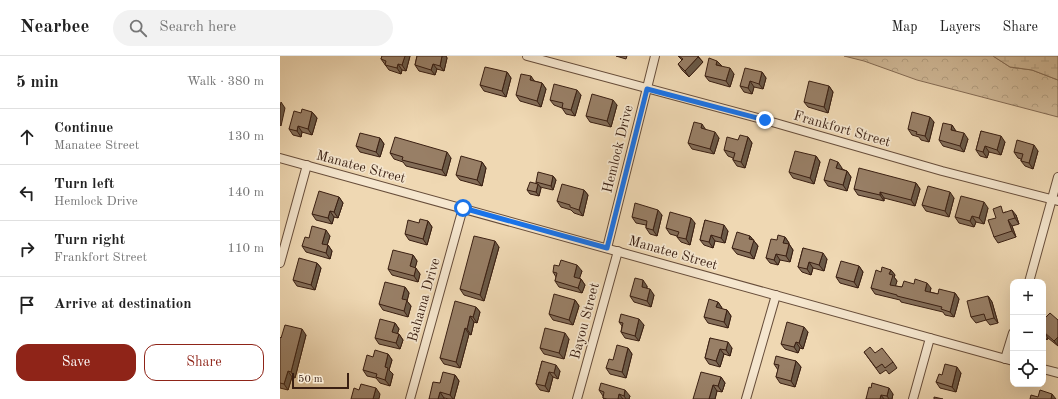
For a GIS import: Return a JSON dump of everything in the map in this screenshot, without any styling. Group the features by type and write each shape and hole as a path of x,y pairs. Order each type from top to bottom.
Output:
{"street":[{"name":"Frankfort Street","path":"527,56 765,120 942,171 1055,200"},
{"name":"Hemlock Drive","path":"607,248 655,56"},
{"name":"Manatee Street","path":"280,158 1009,360"},
{"path":"280,263 307,166"},
{"path":"1030,279 1055,200 1058,177"},
{"name":"Bahama Drive","path":"410,399 463,208"},
{"name":"Bayou Street","path":"577,399 618,251"},
{"path":"746,399 776,295"},
{"path":"913,399 930,338"},
{"path":"1046,370 1058,373"}],"green space":[{"path":"844,56 993,56 1010,67 1032,70 1058,80 1058,117 917,80 864,61"},
{"path":"993,56 1058,56 1058,80 1032,70 1010,67"}],"building":[{"path":"382,56 405,56 402,65 398,64 397,68 385,65 386,61 381,59"},
{"path":"417,56 442,56 440,66 433,64 431,70 415,65"},
{"path":"679,56 698,57 685,71 678,64 683,59"},
{"path":"709,58 717,61 716,65 730,68 726,81 705,76"},
{"path":"485,67 507,72 502,91 480,85"},
{"path":"745,68 762,72 759,84 750,81 748,88 740,86"},
{"path":"521,74 531,76 530,80 542,83 537,101 516,95"},
{"path":"809,81 829,86 824,107 804,102"},
{"path":"554,84 577,90 571,110 562,108 563,103 550,100"},
{"path":"592,94 613,100 607,121 586,116"},
{"path":"302,109 312,112 308,129 298,126 297,131 289,129 294,111 301,113"},
{"path":"912,112 930,117 925,136 916,134 917,132 908,129"},
{"path":"694,122 702,124 701,128 715,132 710,149 688,143"},
{"path":"943,123 952,125 951,130 964,133 960,146 939,140"},
{"path":"981,131 1001,136 997,150 985,146 983,152 976,150"},
{"path":"360,133 380,138 376,152 356,146"},
{"path":"740,135 748,137 741,162 733,160 735,153 724,150 727,137 738,140"},
{"path":"395,137 447,152 442,170 402,160 403,157 390,153"},
{"path":"1017,140 1034,145 1029,163 1021,161 1023,154 1014,152"},
{"path":"795,151 816,156 810,178 789,172"},
{"path":"461,156 482,162 477,180 456,175"},
{"path":"830,159 838,162 836,168 847,171 843,185 824,180"},
{"path":"859,168 916,183 911,200 880,192 880,195 854,189"},
{"path":"538,172 553,176 551,186 536,182"},
{"path":"530,182 538,184 536,192 527,190"},
{"path":"562,184 584,190 579,210 570,207 570,205 557,201"},
{"path":"928,186 950,192 945,211 922,205"},
{"path":"319,191 339,197 334,212 330,211 328,218 312,214"},
{"path":"961,196 984,202 979,218 972,216 970,221 955,217"},
{"path":"635,203 658,210 653,230 646,228 647,221 632,217"},
{"path":"1001,206 1003,213 1012,210 1015,218 1008,220 1012,231 994,237 988,220 996,218 993,209"},
{"path":"670,212 691,218 686,239 677,237 679,232 666,228"},
{"path":"420,219 428,221 423,239 405,234 408,220 419,223"},
{"path":"705,220 724,225 721,238 711,235 709,242 700,240"},
{"path":"312,226 326,230 322,244 328,245 326,253 302,246 305,237 309,238"},
{"path":"737,232 750,236 749,239 754,240 750,253 732,248"},
{"path":"778,235 785,237 783,243 789,244 786,256 776,254 774,260 766,258 771,239 777,240"},
{"path":"474,236 495,241 480,295 460,289"},
{"path":"803,248 823,253 819,265 809,262 807,269 798,267"},
{"path":"393,250 413,255 410,266 416,268 414,276 388,269"},
{"path":"299,258 317,263 311,285 293,280"},
{"path":"561,260 577,265 574,277 581,279 578,288 555,281 557,273 553,272 554,265 559,266"},
{"path":"841,261 859,266 854,282 836,277"},
{"path":"882,267 891,270 889,274 893,275 890,285 902,287 904,281 914,284 915,279 927,283 925,291 938,294 939,289 955,293 950,312 941,309 942,307 871,288 876,270 881,272"},
{"path":"635,278 643,280 642,287 650,289 647,301 630,296"},
{"path":"385,282 405,287 402,299 407,300 404,311 379,304"},
{"path":"554,294 575,300 569,320 549,314"},
{"path":"988,296 994,318 986,320 984,314 971,317 967,301"},
{"path":"709,299 718,302 716,307 727,310 724,322 704,317"},
{"path":"455,301 476,307 473,317 470,316 467,329 465,328 456,362 440,358"},
{"path":"1050,313 1058,320 1058,337 1054,341 1046,334 1046,317"},
{"path":"621,314 639,319 635,336 621,332 623,323 619,322"},
{"path":"380,319 395,323 392,332 399,334 396,343 375,338"},
{"path":"787,322 804,327 799,343 796,342 794,347 781,344"},
{"path":"285,325 302,329 291,372 288,371 284,384 280,383 280,337 281,338"},
{"path":"545,328 565,333 559,353 540,348"},
{"path":"710,338 728,342 726,350 720,349 716,361 705,358"},
{"path":"617,345 628,348 622,372 606,368 609,359 613,360"},
{"path":"870,347 875,353 882,348 893,362 885,368 882,364 876,368 864,352"},
{"path":"375,350 388,354 385,367 388,368 385,380 376,377 377,374 363,370 367,355 373,357"},
{"path":"776,356 796,361 791,381 776,377 779,365 774,364"},
{"path":"542,361 556,365 554,373 549,372 545,386 536,384"},
{"path":"945,364 957,367 952,387 936,382 939,374 942,375"},
{"path":"443,372 455,375 450,395 440,392 438,399 429,399 433,382 440,383"},
{"path":"701,372 721,377 718,386 713,385 709,399 693,399"},
{"path":"601,383 625,390 624,396 619,394 618,399 603,398 604,392 599,390"},
{"path":"872,383 889,388 887,396 881,395 880,399 866,399 869,387 871,388"},
{"path":"361,384 376,388 373,399 351,399 354,388 359,390"},
{"path":"1040,390 1052,394 1051,399 1030,399 1031,395 1038,397"}],"route":[{"path":"463,208 607,248 647,89 765,120"}]}
